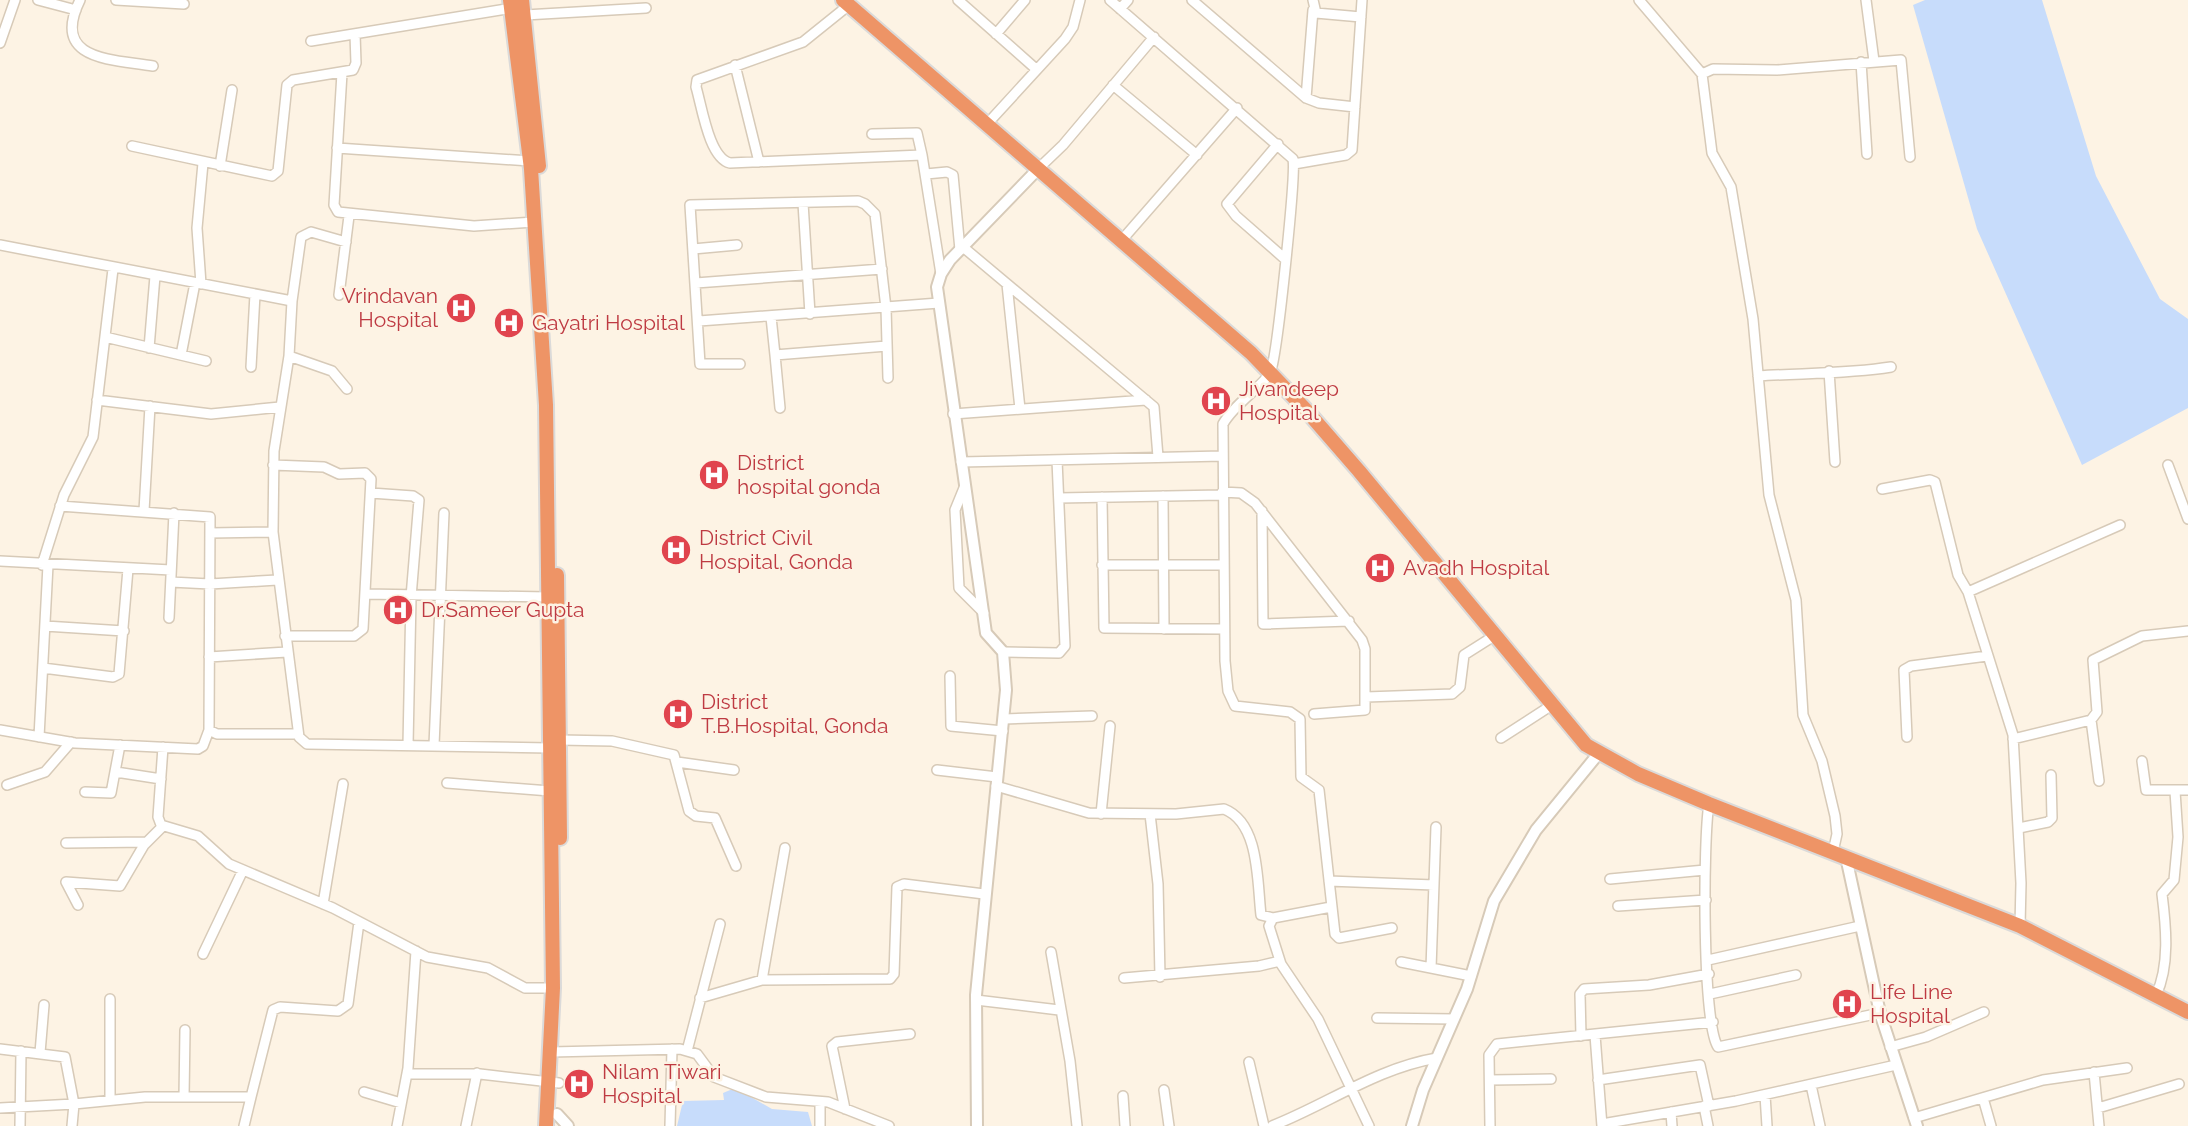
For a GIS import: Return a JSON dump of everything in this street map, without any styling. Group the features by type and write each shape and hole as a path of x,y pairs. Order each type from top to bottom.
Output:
{"highway":[{"path":"852,5 1270,373 1359,471 1572,730 1599,753 1709,804 2020,926 2188,1012"},
{"path":"517,6 530,161 545,405 547,597 554,744 550,791 552,988 556,1052"},
{"path":"517,6 538,149 552,393 556,1120"},
{"path":"546,1126 554,1083"}],"street":[{"path":"0,44 15,0"},
{"path":"37,0 76,10"},
{"path":"80,0 72,34 85,52 153,66"},
{"path":"116,0 184,4"},
{"path":"958,0 1036,69"},
{"path":"996,34 1025,0"},
{"path":"988,123 1073,27 1080,0"},
{"path":"1110,0 1278,144 1294,164 1270,373 1228,413 1223,424 1225,661 1232,704 1290,712 1300,719 1301,777 1319,790 1335,934 1339,938 1392,928"},
{"path":"1120,9 1128,0"},
{"path":"1294,164 1350,153 1362,0"},
{"path":"1639,0 1702,74 1712,153 1731,187 1753,319 1769,495 1796,600 1803,715 1822,761 1835,816 1839,855 1860,926 1880,1013 1915,1122 2054,1077 2127,1068"},
{"path":"1866,0 1874,61"},
{"path":"1194,1 1306,97 1319,103 1355,107"},
{"path":"852,5 810,38 701,77 696,87 718,158 730,163 922,155"},
{"path":"1313,5 1320,14 1361,17"},
{"path":"1306,97 1313,5"},
{"path":"312,41 517,6 646,8"},
{"path":"132,146 267,176 276,174 289,82 342,73 356,67 355,34"},
{"path":"1057,460 1063,651 1003,652 989,640 984,613 978,555 964,488 937,287 941,274 962,249 1063,145 1154,37"},
{"path":"1702,74 1713,69 1777,70 1898,59 1903,62 1910,158"},
{"path":"1861,62 1867,154"},
{"path":"735,65 759,162"},
{"path":"342,73 334,205 338,212 349,216 474,226 534,222"},
{"path":"1113,85 1197,155"},
{"path":"220,166 232,90"},
{"path":"1121,241 1237,108"},
{"path":"872,134 917,133 941,274"},
{"path":"1278,144 1227,204 1236,216 1285,259"},
{"path":"337,148 530,161"},
{"path":"181,355 198,284 197,228 203,163"},
{"path":"926,174 947,172 953,175 962,249 1146,400 1156,412 1158,457"},
{"path":"803,203 810,314"},
{"path":"740,364 700,364 689,209 694,204 865,204 875,214 886,307 888,378"},
{"path":"339,295 349,216"},
{"path":"346,242 311,232 304,233 292,300 289,356 273,465 273,532 277,580 298,734 307,744 554,744 612,741 671,754 677,762 689,811 696,816 715,818 736,866"},
{"path":"0,245 113,269 292,300"},
{"path":"693,249 737,245"},
{"path":"39,737 45,626 45,565 60,506 88,449 97,400 113,269"},
{"path":"696,283 882,270"},
{"path":"149,348 156,276"},
{"path":"1007,284 1020,409"},
{"path":"251,367 255,294"},
{"path":"699,321 939,303"},
{"path":"771,317 779,408"},
{"path":"105,337 206,361"},
{"path":"775,355 887,346"},
{"path":"289,356 332,371 347,389"},
{"path":"1758,376 1829,371 1848,373 1891,367"},
{"path":"1829,371 1835,461"},
{"path":"97,400 211,414 280,407"},
{"path":"953,414 1146,400"},
{"path":"144,512 150,406"},
{"path":"961,462 1222,456"},
{"path":"273,465 324,467 339,474 365,473 372,479 363,629 358,635 285,636"},
{"path":"2168,465 2188,519"},
{"path":"1882,489 1930,480 1935,482 1958,575 1968,592 2013,739 2019,828 2020,926"},
{"path":"964,488 955,510 959,588 984,613"},
{"path":"371,493 413,496 419,500 411,597 408,745"},
{"path":"1059,498 1247,495 1326,596 1349,621 1365,649 1367,697 1363,711 1314,715"},
{"path":"1163,496 1164,629"},
{"path":"1102,497 1104,628 1224,629"},
{"path":"0,730 71,742 201,748 209,730 210,517 60,506"},
{"path":"1262,511 1263,624 1349,621"},
{"path":"169,618 174,513"},
{"path":"434,745 444,513"},
{"path":"1968,592 2120,524"},
{"path":"210,533 273,532"},
{"path":"0,561 171,570"},
{"path":"1102,565 1223,565"},
{"path":"43,668 116,676 121,670 128,569"},
{"path":"170,582 210,584 277,580"},
{"path":"365,594 411,597 547,597"},
{"path":"45,626 124,631"},
{"path":"2013,739 2091,720 2097,712 2093,660 2142,636 2188,631"},
{"path":"1367,697 1452,694 1460,687 1464,655 1494,636"},
{"path":"209,657 287,652"},
{"path":"976,1126 976,1000 984,894 1004,725 1006,691 1003,652"},
{"path":"1907,737 1904,670 1911,666 1987,656"},
{"path":"950,676 951,726 1004,725 1092,716"},
{"path":"1501,738 1552,705"},
{"path":"2091,720 2099,781"},
{"path":"1101,814 1110,726"},
{"path":"209,730 217,734 298,734"},
{"path":"7,785 45,772 71,742"},
{"path":"85,792 111,793 120,745"},
{"path":"163,747 158,817 163,826 198,836 224,861 323,904 416,951 439,960 495,970 517,986 552,988"},
{"path":"1412,1126 1471,976 1486,922 1515,862 1536,830 1599,753"},
{"path":"2143,761 2146,790 2188,790"},
{"path":"677,762 734,770"},
{"path":"937,770 996,781 1076,811 1150,814 1224,809 1239,817 1250,839 1261,915 1273,918 1331,907"},
{"path":"116,772 161,779"},
{"path":"2019,828 2051,821 2051,775"},
{"path":"447,783 550,791"},
{"path":"323,904 343,784"},
{"path":"2156,995 2163,978 2165,920 2162,894 2174,880 2178,837 2175,791"},
{"path":"1709,804 1705,832 1705,870 1710,994 1716,1043 1723,1048 1880,1013"},
{"path":"1150,814 1159,897 1160,977"},
{"path":"78,905 65,882 120,886 147,842 163,826"},
{"path":"1431,968 1436,827"},
{"path":"66,843 147,842"},
{"path":"762,980 785,848"},
{"path":"203,954 243,870"},
{"path":"1610,878 1705,870"},
{"path":"1329,881 1434,886"},
{"path":"700,998 762,980 890,979 894,974 897,887 904,884 984,894"},
{"path":"1618,905 1706,900"},
{"path":"1273,918 1269,926 1280,961 1318,1019 1369,1126"},
{"path":"244,1126 273,1010 280,1007 338,1011 348,1004 359,922"},
{"path":"687,1051 720,924"},
{"path":"1708,960 1860,926"},
{"path":"397,1126 407,1074 416,951"},
{"path":"1051,952 1070,1061 1077,1126"},
{"path":"1124,978 1160,977 1259,966 1280,961"},
{"path":"1401,962 1471,976"},
{"path":"1581,1036 1580,994 1584,989 1649,985 1709,974"},
{"path":"1710,994 1796,975"},
{"path":"110,999 110,1100"},
{"path":"976,1000 1059,1010"},
{"path":"40,1053 44,1005"},
{"path":"1890,1048 1926,1037 1984,1012"},
{"path":"1377,1018 1454,1019"},
{"path":"1490,1126 1489,1055 1497,1044 1713,1022"},
{"path":"184,1030 184,1097"},
{"path":"845,1109 832,1046 837,1042 910,1034"},
{"path":"1595,1035 1602,1125 1765,1095 1896,1065"},
{"path":"0,1049 67,1059 74,1104 72,1126"},
{"path":"670,1126 672,1049"},
{"path":"556,1052 672,1049 687,1051 698,1054 710,1073 720,1080 777,1100 820,1102 889,1126"},
{"path":"20,1126 21,1051"},
{"path":"1272,1126 1315,1108 1350,1087 1416,1062 1437,1058"},
{"path":"1249,1062 1264,1126"},
{"path":"1598,1080 1700,1065 1708,1126"},
{"path":"2094,1072 2099,1126"},
{"path":"407,1074 477,1073 554,1083"},
{"path":"466,1126 477,1073"},
{"path":"1490,1080 1551,1079"},
{"path":"2098,1108 2179,1084"},
{"path":"1811,1085 1820,1126"},
{"path":"1164,1090 1169,1126"},
{"path":"365,1092 401,1103"},
{"path":"1765,1095 1767,1126"},
{"path":"1123,1096 1125,1126"},
{"path":"0,1108 20,1109 110,1100 251,1097"},
{"path":"618,1098 671,1098"},
{"path":"1983,1098 1991,1126"},
{"path":"820,1102 820,1126"},
{"path":"1671,1112 1672,1126"},
{"path":"556,1120 568,1126"}],"water":[{"path":"1925,0 2042,0 2096,176 2160,299 2188,319 2188,408 2082,465 1977,229 1913,5"},
{"path":"735,1088 772,1109 808,1112 812,1126 677,1126 683,1101 724,1100 723,1093"}],"place":[{"name":"Vrindavan Hospital","path":"461,308"},
{"name":"Gayatri Hospital","path":"509,323"},
{"name":"Jivandeep Hospital","path":"1216,401"},
{"name":"District hospital gonda","path":"714,475"},
{"name":"District Civil Hospital, Gonda","path":"676,550"},
{"name":"Avadh Hospital","path":"1380,568"},
{"name":"Dr.Sameer Gupta","path":"398,610"},
{"name":"District T.B.Hospital, Gonda","path":"678,714"},
{"name":"Life Line Hospital","path":"1847,1004"},
{"name":"Nilam Tiwari Hospital","path":"579,1084"}]}
